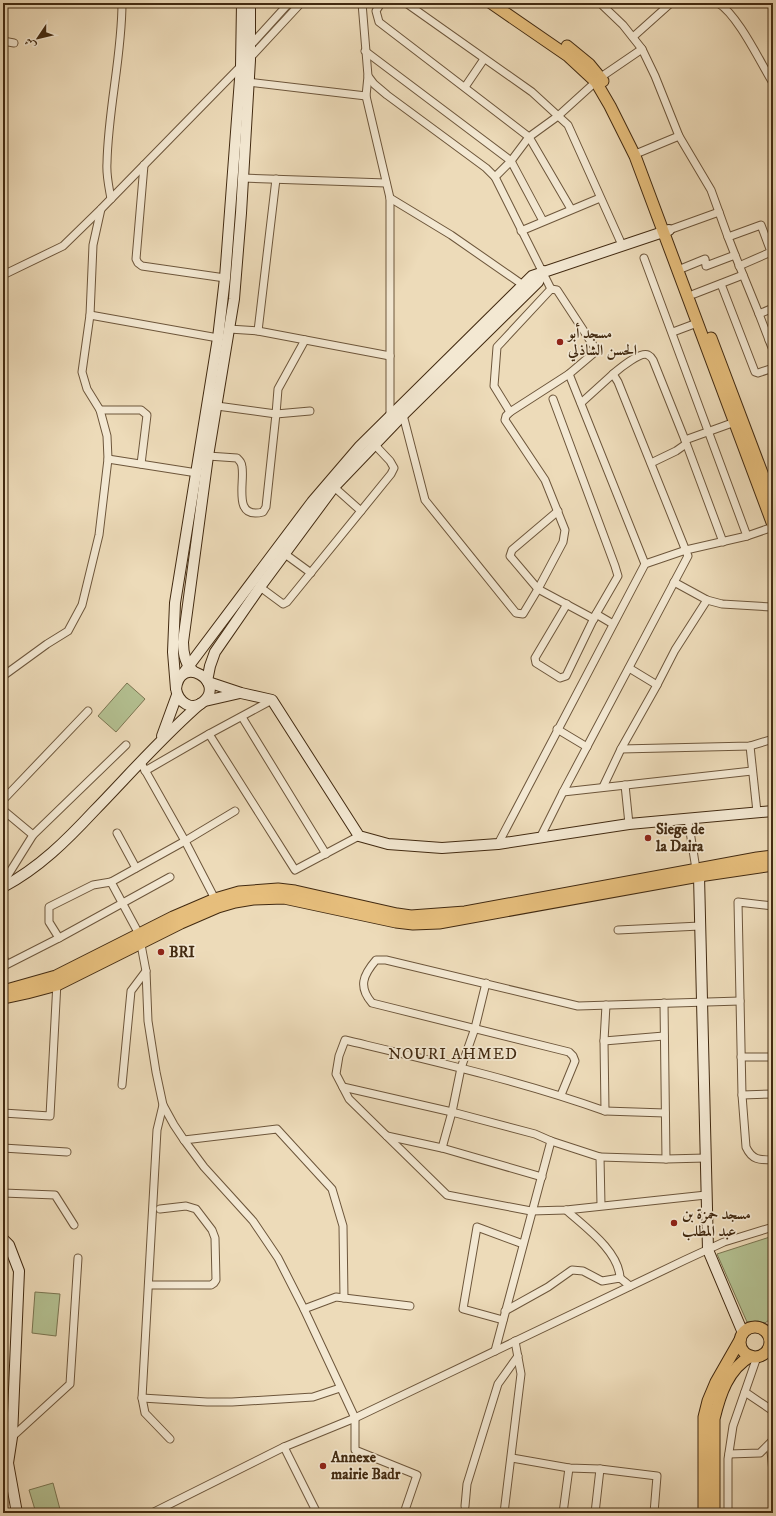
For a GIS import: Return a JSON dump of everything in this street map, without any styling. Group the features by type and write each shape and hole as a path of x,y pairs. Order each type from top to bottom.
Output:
{"main road":[{"path":"241,693 191,706 186,705 179,699 176,692 173,652 175,603 218,338 225,278 241,66 242,3"},
{"path":"250,3 250,58 234,299 208,456 182,642 185,657 192,670 202,675 208,681 241,693 272,700 359,836 388,844 442,848 498,844 629,824 773,811"},
{"path":"491,3 568,56 599,80 635,156 694,294 773,502"},
{"path":"502,3 567,46 589,64 625,122 638,153 697,323 773,526"},
{"path":"161,740 179,679 192,670 312,502 360,446 532,276 543,271 666,231"},
{"path":"3,887 20,878 42,862 143,767 161,740 202,703 209,694 208,681 210,666 215,652 260,587 334,487 402,415 538,282 543,271"},
{"path":"3,998 27,993 57,980 140,939 218,907 253,899 284,898 396,922 413,924 439,923 698,873 757,858 773,856"},
{"path":"140,939 173,917 215,899 239,892 278,889 322,896 397,914 425,916 465,912 698,873 773,865"},
{"path":"698,873 708,1250 742,1337 740,1345 744,1352 754,1357"},
{"path":"3,991 57,980"},
{"path":"3,1238 9,1245 19,1271 12,1437 8,1463 17,1513"},
{"path":"704,1513 704,1418 708,1401 716,1382 742,1337 750,1328 768,1328 768,1336 771,1347 765,1353 743,1361 734,1368 725,1386 716,1411 714,1419 714,1513"}],"street":[{"path":"111,199 106,164 114,79 122,29 122,3"},
{"path":"241,66 250,46 289,3"},
{"path":"3,275 63,246 250,58 301,3"},
{"path":"362,3 368,76 366,96 390,198 390,416"},
{"path":"381,3 376,11 379,22 529,137 571,210"},
{"path":"406,3 532,92 568,125 622,245"},
{"path":"600,3 624,25 642,49 655,76 679,136 711,190 739,266 771,339 773,350"},
{"path":"718,3 739,26 773,83"},
{"path":"633,37 665,5"},
{"path":"364,17 377,17"},
{"path":"3,41 14,43"},
{"path":"495,177 511,161 529,137 558,116 599,80 642,49"},
{"path":"365,51 511,161 543,221"},
{"path":"465,87 484,59"},
{"path":"368,76 374,84 387,95 486,168 495,177 551,289"},
{"path":"248,82 366,96"},
{"path":"638,153 679,136"},
{"path":"144,165 136,259 138,263 142,266 225,278"},
{"path":"243,178 386,183"},
{"path":"258,332 276,179"},
{"path":"390,198 451,235 523,285"},
{"path":"521,231 600,198"},
{"path":"3,676 47,644 68,632 82,605 99,535 108,459 107,436 100,410 87,389 82,372 90,315 93,245 101,209"},
{"path":"666,231 719,212"},
{"path":"728,237 761,225 772,254 739,266"},
{"path":"683,268 705,259 706,266 735,255"},
{"path":"644,258 673,332 747,536"},
{"path":"694,294 743,275"},
{"path":"721,284 755,372 758,374 773,368"},
{"path":"402,415 425,500 516,613 523,614 563,542 565,530 544,480 505,420 506,416 569,374 595,352 594,348 557,290 551,289"},
{"path":"510,412 494,386 497,347 551,289"},
{"path":"759,314 773,308"},
{"path":"90,315 218,338"},
{"path":"673,332 697,323"},
{"path":"230,329 258,332 390,356"},
{"path":"208,456 237,458 242,467 242,502 247,509 253,513 263,512 266,508 278,389 305,340"},
{"path":"581,403 613,374 642,354 647,354 650,356 653,360 723,542"},
{"path":"569,374 644,564"},
{"path":"540,838 586,747 688,556 651,463 613,374"},
{"path":"553,400 618,576 595,616 566,676 560,678 536,663 536,658 567,604"},
{"path":"217,406 276,414 310,411"},
{"path":"100,410 141,410 145,412 147,415 141,464"},
{"path":"651,463 676,451 685,442 735,422"},
{"path":"260,587 283,604 287,602 391,474 394,468 390,461 374,444"},
{"path":"108,459 197,473"},
{"path":"334,487 361,511"},
{"path":"558,511 510,553 510,556 538,589 567,604 613,624"},
{"path":"498,844 644,564 686,550 747,536 773,526"},
{"path":"285,554 311,573"},
{"path":"674,582 708,600 722,604 772,607"},
{"path":"603,788 621,749 657,685 674,650 708,600"},
{"path":"629,668 657,685"},
{"path":"215,899 185,841 143,767 242,717 272,700"},
{"path":"3,800 88,711"},
{"path":"242,717 326,854"},
{"path":"557,729 586,747"},
{"path":"209,734 295,870 359,836"},
{"path":"621,749 750,746 773,739"},
{"path":"3,883 33,835 126,745"},
{"path":"750,746 757,812"},
{"path":"563,792 752,771"},
{"path":"625,785 629,824"},
{"path":"3,810 33,835"},
{"path":"59,938 49,922 49,907 93,885 111,882 235,811"},
{"path":"688,819 698,873"},
{"path":"117,833 136,868"},
{"path":"3,956 6,965 59,938 170,877"},
{"path":"111,882 123,902 140,939 146,971 148,1022 163,1105 174,1125 204,1167 262,1233 278,1258 304,1309 354,1418 355,1450 417,1475 404,1513"},
{"path":"773,906 738,902 742,1095 746,1147 750,1155 760,1160 773,1160"},
{"path":"618,930 700,926"},
{"path":"561,1096 575,1061 569,1052 372,1003 366,996 363,987 366,971 376,960 386,960 578,1006 740,1001"},
{"path":"122,1085 131,991 146,971"},
{"path":"3,1113 50,1116 57,980"},
{"path":"442,1148 452,1112 461,1068 475,1028 486,983"},
{"path":"664,1003 666,1159"},
{"path":"605,1111 604,1041 606,1005"},
{"path":"604,1041 664,1036"},
{"path":"665,1113 605,1111 561,1096 461,1068 346,1040 339,1056 336,1074 350,1099 447,1195 532,1211 566,1210 601,1205 706,1195"},
{"path":"742,1057 773,1057"},
{"path":"343,1087 452,1112 535,1134 551,1141 600,1157 666,1159 706,1158"},
{"path":"742,1095 773,1094"},
{"path":"163,1105 157,1130 142,1398 145,1413 170,1440"},
{"path":"184,1140 276,1129 332,1189 343,1226 344,1298"},
{"path":"386,1136 442,1148 542,1177"},
{"path":"495,1350 551,1141"},
{"path":"3,1148 67,1152"},
{"path":"600,1157 601,1205"},
{"path":"3,1192 55,1195 74,1225"},
{"path":"149,1285 211,1285 216,1280 215,1238 210,1227 196,1209 186,1206 160,1209"},
{"path":"566,1210 601,1242 614,1257 620,1270 620,1278"},
{"path":"503,1320 463,1309 477,1227 523,1244"},
{"path":"152,1513 284,1447 354,1418 724,1242 773,1228"},
{"path":"12,1437 70,1384 78,1258"},
{"path":"505,1311 548,1287 572,1270 583,1272 602,1281 620,1278 630,1286"},
{"path":"304,1309 336,1297 410,1306"},
{"path":"504,1513 512,1458 521,1374 515,1341"},
{"path":"465,1506 467,1484 498,1384 518,1356"},
{"path":"728,1513 729,1454 733,1426 745,1392 754,1357"},
{"path":"142,1398 232,1402 313,1397 340,1388"},
{"path":"745,1392 773,1411"},
{"path":"729,1454 760,1453 773,1440"},
{"path":"773,1440 773,1472"},
{"path":"284,1447 317,1513"},
{"path":"512,1458 568,1468 600,1469 656,1476 654,1513"},
{"path":"563,1513 568,1468"},
{"path":"595,1513 600,1469"}],"green space":[{"path":"127,683 145,699 116,732 98,716"},
{"path":"773,1236 773,1317 765,1323 758,1321 747,1322 717,1254"},
{"path":"35,1292 60,1294 56,1336 32,1333"},
{"path":"53,1483 61,1513 36,1513 29,1490"}],"place":[{"name":"مسجد أبو الحسن الشاذلي","path":"560,342"},
{"name":"Siege de la Daira","path":"648,838"},
{"name":"BRI","path":"161,952"},
{"name":"مسجد حمزة بن عبد المطلب","path":"674,1223"},
{"name":"Annexe mairie Badr","path":"323,1466"}],"district":[{"name":"NOURI AHMED","path":"453,1053"}]}
